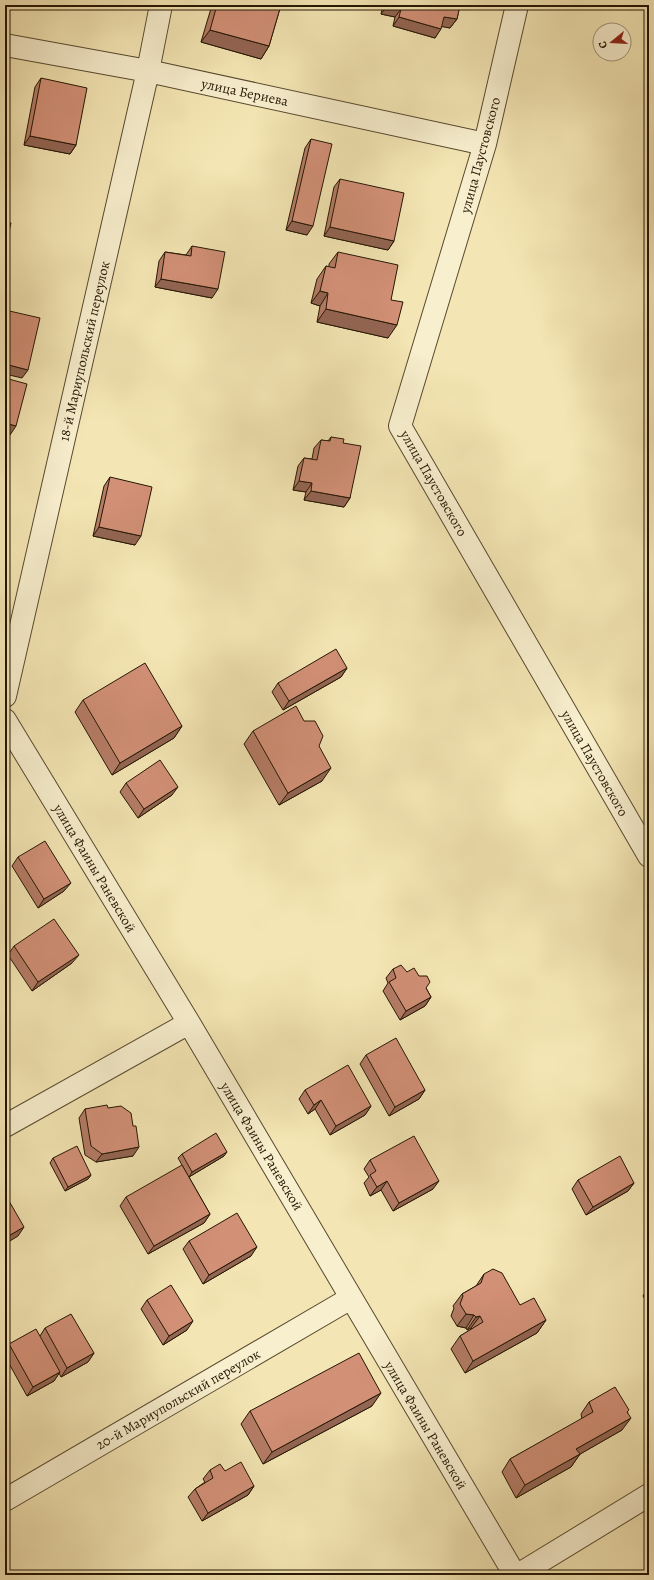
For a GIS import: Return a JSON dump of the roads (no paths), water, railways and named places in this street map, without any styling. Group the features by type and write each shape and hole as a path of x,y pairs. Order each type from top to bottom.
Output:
{"street":[{"name":"18-й Мариупольский переулок","path":"5,696 148,71 160,5"},
{"name":"улица Паустовского","path":"518,5 484,144 400,426 649,856"},
{"name":"улица Бериева","path":"5,45 148,71 484,144"},
{"name":"улица Фаины Раневской","path":"5,720 189,1023 514,1575"},
{"path":"5,1126 189,1023"},
{"name":"20-й Мариупольский переулок","path":"5,1500 351,1298"},
{"path":"518,1575 649,1495"}]}
